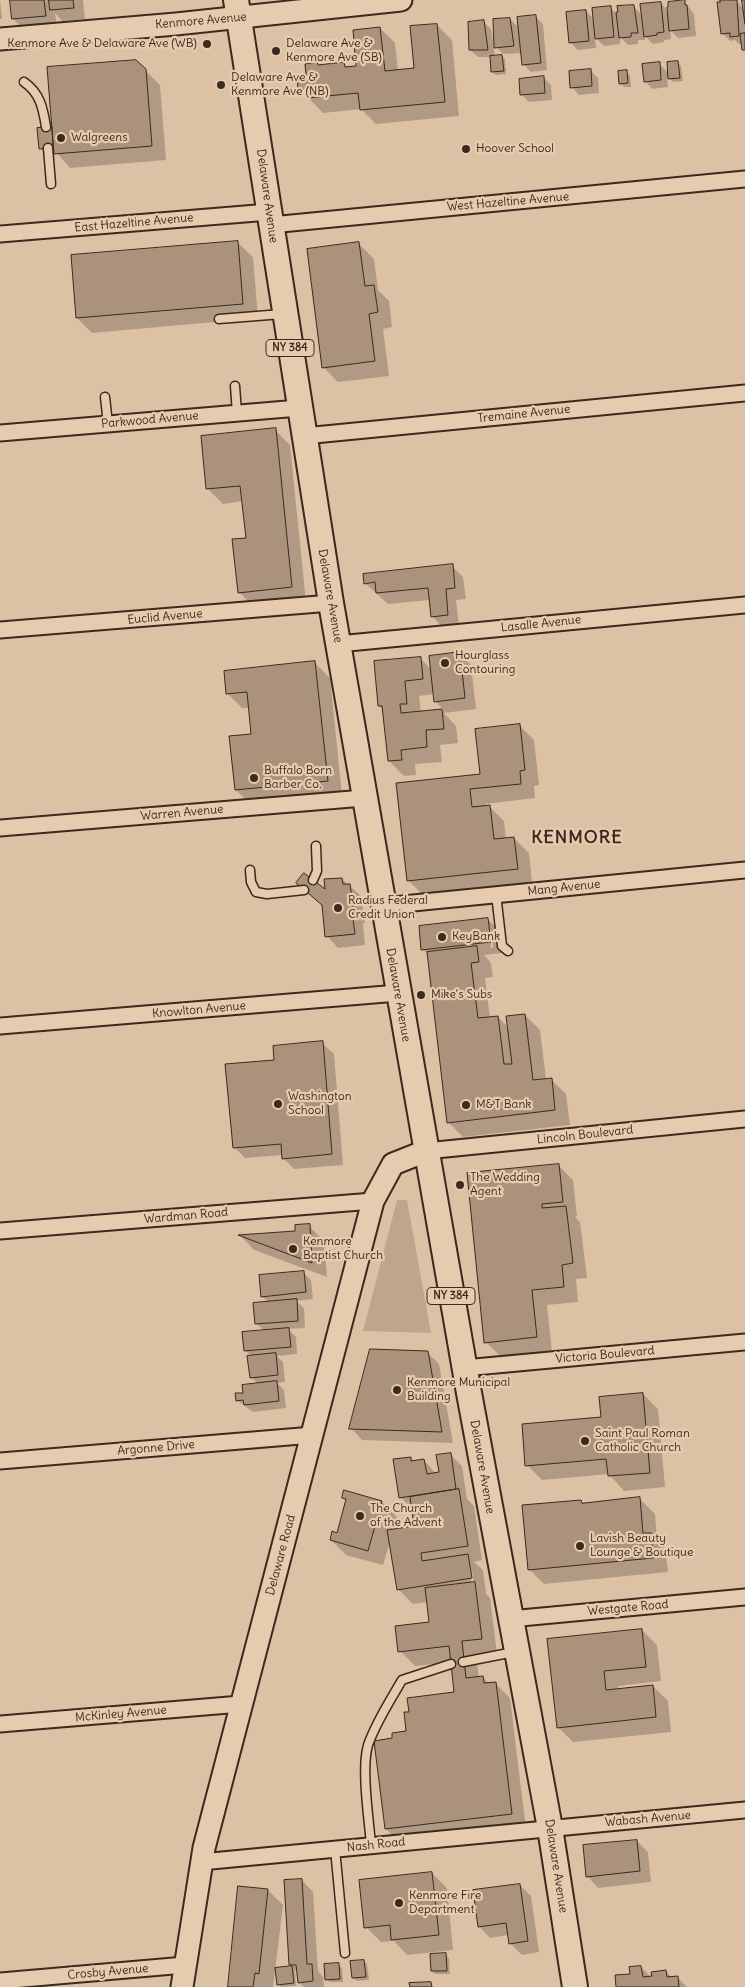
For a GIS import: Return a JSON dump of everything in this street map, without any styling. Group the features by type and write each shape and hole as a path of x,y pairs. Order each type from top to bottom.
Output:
{"main road":[{"name":"Delaware Avenue","path":"238,9 299,408 364,798 464,1368 550,1828 575,1987"}],"street":[{"name":"Kenmore Avenue","path":"0,38 238,9 401,0"},
{"name":"West Hazeltine Avenue","path":"270,219 745,180"},
{"name":"East Hazeltine Avenue","path":"0,234 270,219"},
{"name":"Tremaine Avenue","path":"304,436 745,393"},
{"name":"Parkwood Avenue","path":"0,433 299,408"},
{"name":"Euclid Avenue","path":"0,630 331,604"},
{"name":"Lasalle Avenue","path":"338,644 745,605"},
{"name":"Warren Avenue","path":"0,828 364,798"},
{"name":"Mang Avenue","path":"383,906 745,870"},
{"name":"Knowlton Avenue","path":"0,1026 398,993"},
{"name":"Lincoln Boulevard","path":"426,1151 745,1119"},
{"name":"Delaware Road","path":"182,1987 202,1862 241,1704 373,1201 393,1164 426,1151"},
{"name":"Wardman Road","path":"0,1231 373,1201"},
{"name":"Victoria Boulevard","path":"464,1368 745,1342"},
{"name":"Argonne Drive","path":"0,1461 313,1435"},
{"name":"Westgate Road","path":"510,1619 745,1597"},
{"name":"McKinley Avenue","path":"0,1724 241,1704"},
{"name":"Wabash Avenue","path":"550,1828 745,1810"},
{"name":"Nash Road","path":"202,1862 550,1828"},
{"name":"Crosby Avenue","path":"0,1981 185,1965"}],"lane":[{"path":"24,82 38,94 44,112 46,127"},
{"path":"48,148 51,184"},
{"path":"219,319 284,314"},
{"path":"234,386 237,413"},
{"path":"105,396 108,424"},
{"path":"313,880 317,871 316,846"},
{"path":"250,870 251,882 256,892 267,894 304,890"},
{"path":"496,894 502,946 508,951"},
{"path":"463,1662 516,1652"},
{"path":"371,1845 366,1773 368,1746 382,1714 402,1680 451,1664"},
{"path":"336,1849 345,1953"}],"shaded area":[{"path":"397,1200 407,1200 431,1333 363,1331"}],"building":[{"path":"10,0 44,0 46,16 12,19"},
{"path":"49,0 73,0 74,8 50,10"},
{"path":"685,0 689,29 669,31 668,2"},
{"path":"720,0 737,0 739,36 730,37 730,33 721,34 717,2 720,2"},
{"path":"742,0 745,0 745,24"},
{"path":"661,2 664,32 644,37 640,4"},
{"path":"634,5 638,33 631,33 631,37 619,38 617,6"},
{"path":"611,6 614,37 595,39 592,8"},
{"path":"586,10 589,41 569,43 566,12"},
{"path":"536,15 541,63 522,65 517,17"},
{"path":"510,18 514,46 494,48 493,19"},
{"path":"484,20 488,50 469,50 468,22"},
{"path":"437,24 445,102 360,110 358,93 307,98 306,89 298,90 297,76 306,75 305,64 317,62 318,65 344,62 345,67 356,66 353,30 380,27 385,71 414,68 410,26"},
{"path":"745,33 745,50 742,50 740,34"},
{"path":"502,55 504,71 491,72 490,56"},
{"name":"Walgreens","path":"136,60 146,69 152,146 54,154 47,67"},
{"path":"678,61 680,78 668,79 667,62"},
{"path":"660,62 661,80 644,82 642,64"},
{"path":"591,69 592,86 570,88 569,71"},
{"path":"627,70 628,83 619,84 618,71"},
{"path":"544,76 545,93 520,95 519,79"},
{"path":"52,127 53,148 39,149 37,128"},
{"path":"238,241 243,304 76,318 71,255"},
{"path":"359,242 365,286 374,285 378,312 369,314 375,361 322,368 307,249"},
{"path":"276,428 292,587 238,593 232,539 246,538 240,486 206,489 201,436"},
{"path":"453,564 455,588 446,589 448,615 431,617 428,588 376,593 375,582 364,584 363,574"},
{"path":"460,652 465,698 434,702 429,656"},
{"path":"421,657 423,679 405,681 407,704 400,704 401,713 442,709 444,729 426,730 427,747 401,750 402,760 388,761 382,706 378,706 374,661"},
{"path":"315,661 328,781 235,790 229,736 251,734 247,692 226,694 224,671"},
{"path":"520,724 525,770 520,771 521,784 470,789 472,807 490,805 494,839 514,837 518,869 407,881 396,783 480,774 475,729"},
{"name":"Radius Federal Credit Union","path":"304,873 325,889 324,879 342,878 343,884 350,884 355,934 325,937 322,905 296,883"},
{"path":"488,918 491,942 421,950 419,926"},
{"path":"477,946 479,962 471,963 478,1018 498,1016 504,1064 512,1064 506,1016 525,1014 533,1080 552,1078 555,1110 447,1123 427,952"},
{"name":"Washington School","path":"323,1041 332,1154 282,1159 281,1144 233,1148 225,1064 274,1060 273,1046"},
{"path":"559,1164 563,1202 542,1204 542,1208 566,1206 573,1263 562,1265 564,1287 532,1290 537,1337 484,1343 467,1173"},
{"name":"Kenmore Baptist Church","path":"310,1224 312,1263 238,1235 295,1231 295,1225"},
{"path":"304,1271 306,1292 261,1297 259,1275"},
{"path":"297,1299 298,1321 255,1324 253,1303"},
{"path":"289,1328 291,1347 244,1351 242,1332"},
{"name":"Kenmore Municipal Building","path":"370,1349 428,1351 442,1432 349,1429"},
{"path":"276,1353 278,1375 250,1378 247,1356"},
{"path":"277,1381 279,1401 244,1405 243,1400 236,1401 235,1393 243,1393 242,1385"},
{"name":"Saint Paul Roman Catholic Church","path":"643,1393 650,1473 608,1476 606,1459 525,1466 522,1424 601,1417 599,1397"},
{"path":"451,1453 456,1489 399,1498 393,1459 411,1457 411,1461 424,1459 427,1474 439,1472 436,1455"},
{"path":"459,1489 468,1546 421,1553 422,1561 468,1554 472,1578 397,1590 387,1530 414,1526 410,1497"},
{"name":"The Church of the Advent","path":"344,1490 382,1501 368,1551 330,1540 332,1531 337,1533 346,1499 342,1498"},
{"path":"640,1497 643,1533 651,1533 653,1558 528,1570 522,1505 581,1500 582,1503"},
{"path":"475,1582 482,1639 462,1641 466,1678 483,1676 484,1683 496,1682 512,1814 385,1829 374,1741 392,1738 392,1733 406,1731 404,1712 409,1712 407,1698 454,1692 449,1646 398,1652 395,1626 429,1622 425,1588"},
{"path":"642,1629 646,1667 604,1671 606,1690 653,1685 656,1717 557,1728 547,1639"},
{"path":"637,1840 640,1871 586,1877 583,1845"},
{"name":"Kenmore Fire Department","path":"432,1872 439,1935 391,1940 390,1925 364,1928 359,1880"},
{"path":"302,1879 307,1964 312,1964 313,1981 298,1983 296,1965 289,1965 284,1880"},
{"path":"520,1884 528,1941 509,1944 506,1923 478,1927 473,1890"},
{"path":"238,1886 268,1889 259,1974 255,1973 253,1987 228,1987"},
{"path":"446,1953 447,1971 431,1971 430,1954"},
{"path":"364,1960 366,1977 352,1978 350,1961"},
{"path":"339,1963 340,1979 325,1980 324,1964"},
{"path":"292,1966 294,1983 277,1985 275,1968"},
{"path":"641,1966 643,1977 652,1976 651,1972 666,1970 667,1977 678,1976 679,1987 616,1987 615,1975 630,1974 629,1967"},
{"path":"431,1982 432,1987 410,1987 409,1983"}],"place":[{"name":"Kenmore Ave & Delaware Ave (WB)","path":"207,44"},
{"name":"Delaware Ave & Kenmore Ave (SB)","path":"276,51"},
{"name":"Delaware Ave & Kenmore Ave (NB)","path":"221,85"},
{"name":"Walgreens","path":"61,138"},
{"name":"Hoover School","path":"466,149"},
{"name":"Hourglass Contouring","path":"445,663"},
{"name":"Buffalo Born Barber Co.","path":"254,778"},
{"name":"Radius Federal Credit Union","path":"338,908"},
{"name":"KeyBank","path":"442,937"},
{"name":"Mike's Subs","path":"421,995"},
{"name":"Washington School","path":"278,1104"},
{"name":"M&T Bank","path":"466,1105"},
{"name":"The Wedding Agent","path":"460,1185"},
{"name":"Kenmore Baptist Church","path":"293,1249"},
{"name":"Kenmore Municipal Building","path":"397,1390"},
{"name":"Saint Paul Roman Catholic Church","path":"585,1441"},
{"name":"The Church of the Advent","path":"360,1516"},
{"name":"Lavish Beauty Lounge & Boutique","path":"580,1546"},
{"name":"Kenmore Fire Department","path":"399,1903"}],"district":[{"name":"KENMORE","path":"577,838"}]}
